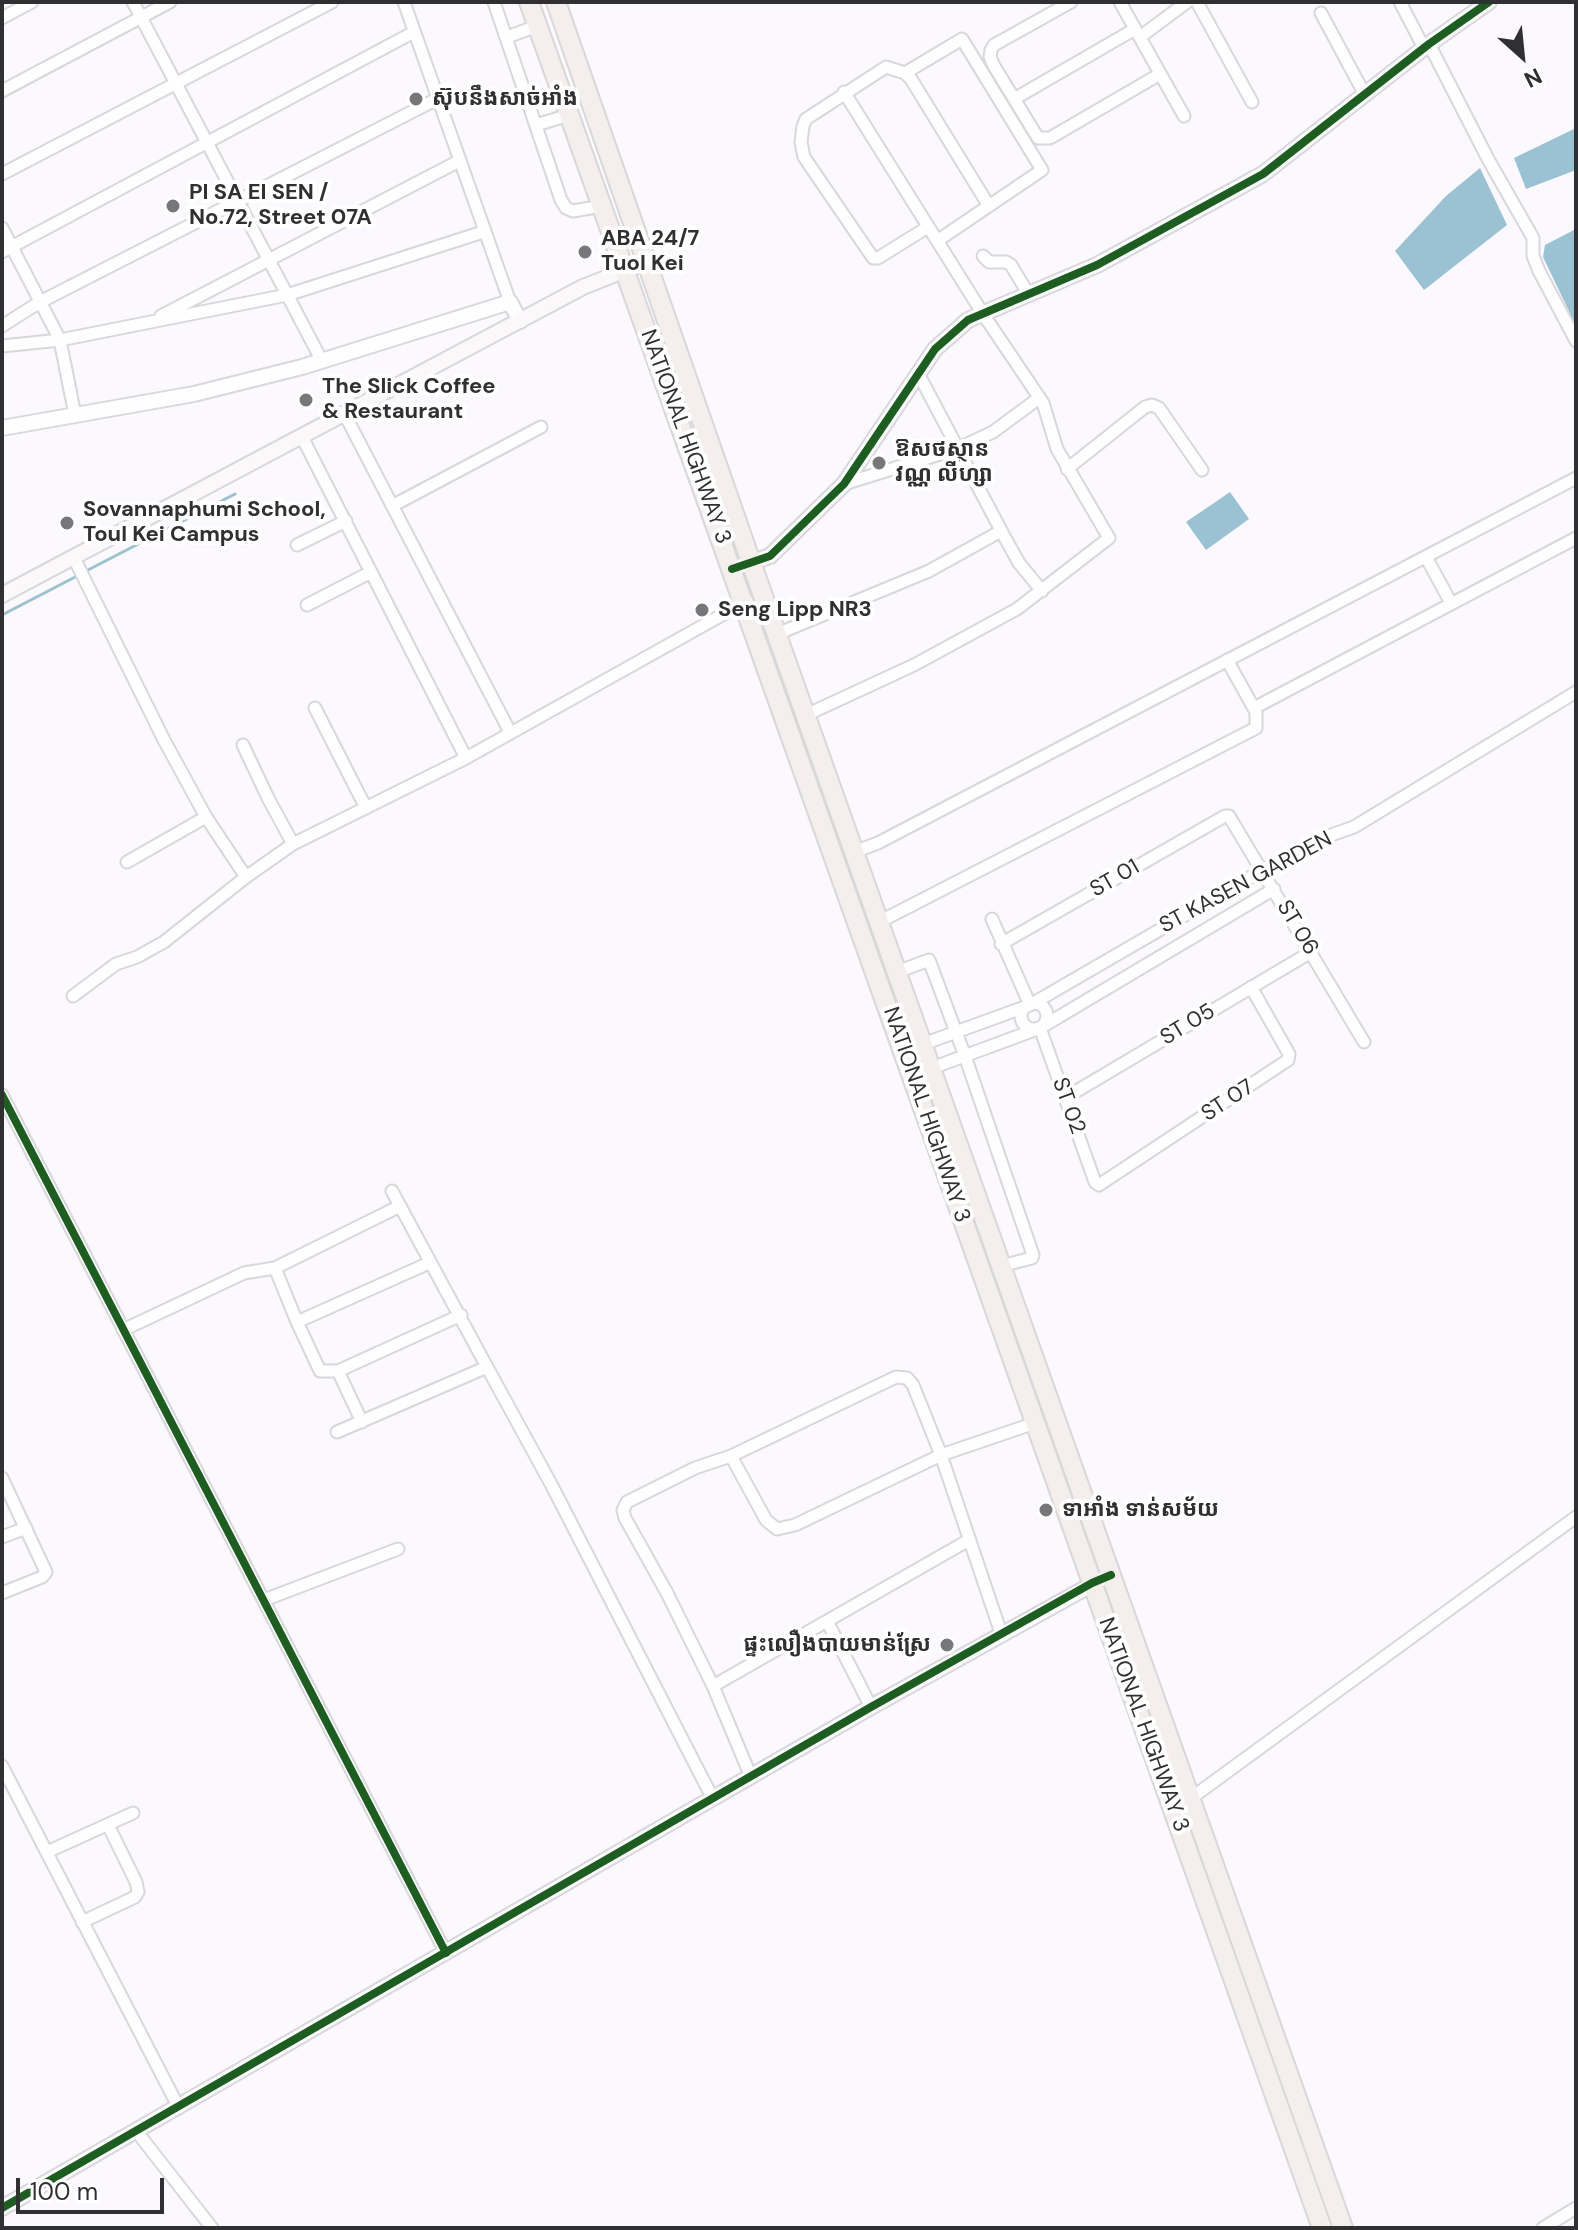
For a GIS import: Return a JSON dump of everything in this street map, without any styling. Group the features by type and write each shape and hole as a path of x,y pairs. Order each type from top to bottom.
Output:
{"highway":[{"name":"NATIONAL HIGHWAY 3","path":"529,2 913,1075 1317,2226"},
{"name":"NATIONAL HIGHWAY 3","path":"556,2 751,562 1343,2228"}],"main road":[{"path":"2,595 79,569 302,437 583,287 646,262"}],"street":[{"path":"2,18 32,2"},
{"path":"133,2 322,361"},
{"path":"2,91 170,2"},
{"path":"2,174 332,2"},
{"path":"404,2 483,232 520,321"},
{"path":"494,2 566,208 573,211 602,206"},
{"path":"1071,2 994,45 991,50 994,66 1038,138 1050,138 1160,74"},
{"path":"1120,2 1184,116"},
{"path":"1014,99 1137,33 1187,2"},
{"path":"1197,2 1252,102"},
{"path":"1400,2 1533,238 1533,256 1539,271 1576,341"},
{"path":"732,569 770,556 844,484 935,349 968,320 1097,265 1263,174 1426,46 1489,2"},
{"path":"1321,13 1365,95"},
{"path":"507,37 537,26"},
{"path":"7,250 414,32"},
{"path":"905,73 962,39 1042,171 937,241"},
{"path":"928,227 878,258 873,258 807,163 801,142 806,119 886,67 905,73 989,206"},
{"path":"806,715 914,665 1017,609 1109,538 1067,469 1039,398 844,92"},
{"path":"2,326 40,302 437,99"},
{"path":"536,125 569,115"},
{"path":"150,322 459,161"},
{"path":"2,228 7,250 60,340 75,415"},
{"path":"2,346 60,340 287,295 483,232"},
{"path":"983,256 989,262 1011,265 1029,295"},
{"path":"2,428 194,394 322,361 510,302"},
{"path":"919,375 1019,563 1042,591"},
{"path":"844,484 959,448 993,432 1039,398"},
{"path":"1067,469 1145,407 1152,405 1159,408 1202,470"},
{"path":"345,415 510,732"},
{"path":"392,506 541,427"},
{"path":"302,437 466,758"},
{"path":"854,852 878,843 1576,478"},
{"path":"297,545 346,521"},
{"path":"777,634 929,571 1001,531"},
{"path":"1254,708 1576,538"},
{"path":"1426,557 1451,603"},
{"path":"79,569 164,740 206,817 246,877"},
{"path":"307,605 371,572"},
{"path":"73,996 116,964 164,942 293,844 466,758 744,602 763,595"},
{"path":"879,922 1256,728 1258,722 1254,708 1227,660"},
{"name":"ST KASEN GARDEN","path":"904,1051 1030,1005 1263,870 1354,827 1576,692"},
{"path":"315,708 366,808"},
{"path":"243,745 293,844"},
{"name":"ST 06","path":"1229,816 1364,1042"},
{"name":"ST 01","path":"1001,944 1229,816"},
{"path":"127,862 206,817"},
{"name":"ST KASEN GARDEN","path":"913,1075 1040,1028 1274,889"},
{"path":"992,919 1030,1005"},
{"name":"ST 05","path":"1065,1098 1311,952"},
{"path":"897,972 929,960 965,1056 1033,1255 1032,1258 1001,1266"},
{"name":"ST 07","path":"1097,1184 1288,1060 1289,1054 1251,987"},
{"path":"1039,1004 1045,1010 1046,1022 1040,1028 1028,1028 1023,1022 1022,1014 1030,1005 1039,1004"},
{"name":"ST 02","path":"1040,1028 1097,1184"},
{"path":"2,1095 446,1953"},
{"path":"392,1191 551,1484 713,1799"},
{"path":"123,1330 244,1273 275,1268 400,1206"},
{"path":"297,1322 429,1263"},
{"path":"275,1268 320,1371 338,1371 461,1315"},
{"path":"337,1432 487,1367"},
{"path":"338,1371 362,1422"},
{"path":"751,1777 713,1686 623,1510 627,1502 896,1377 907,1378 913,1385 941,1455 1002,1636"},
{"path":"731,1456 766,1520 777,1529 795,1525 941,1455 1035,1423"},
{"path":"2,1478 46,1572 45,1576 2,1593"},
{"path":"1190,1799 1576,1517"},
{"path":"2,1537 26,1528"},
{"path":"713,1686 969,1540"},
{"path":"264,1600 398,1549"},
{"path":"2,2208 871,1707 1111,1575"},
{"path":"827,1621 871,1707"},
{"path":"2,1766 179,2108"},
{"path":"47,1852 133,1813"},
{"path":"82,1922 135,1897 138,1892 108,1825"},
{"path":"137,2132 212,2228"},
{"path":"1543,2228 1576,2208"}],"water":[{"path":"1576,128 1576,170 1526,189 1514,158"},
{"path":"1480,168 1507,225 1424,290 1395,251 1446,196"},
{"path":"1576,229 1576,326 1543,257 1545,245"},
{"path":"1230,492 1249,519 1206,550 1186,522"}],"waterway":[{"path":"86,571 235,494"},
{"path":"2,615 79,575"}],"cycle path":[{"path":"732,569 770,556 844,484 935,349 968,320 1097,265 1263,174 1429,44 1489,2"},
{"path":"2,1095 446,1953"},
{"path":"2,2208 871,1707 1111,1575"}],"place":[{"name":"ស៊ុបនឹងសាច់អាំង","path":"416,99"},
{"name":"PI SA EI SEN / No.72, Street 07A","path":"173,206"},
{"name":"ABA 24/7 Tuol Kei","path":"585,252"},
{"name":"The Slick Coffee & Restaurant","path":"306,400"},
{"name":"ឱសថស្ថាន វណ្ណ លីហ្សា","path":"879,463"},
{"name":"Sovannaphumi School, Toul Kei Campus","path":"67,523"},
{"name":"Seng Lipp NR3","path":"702,610"},
{"name":"ទាអាំង ទាន់សម័យ","path":"1046,1510"},
{"name":"ផ្ទះលឿងបាយមាន់ស្រែ","path":"947,1645"}]}
